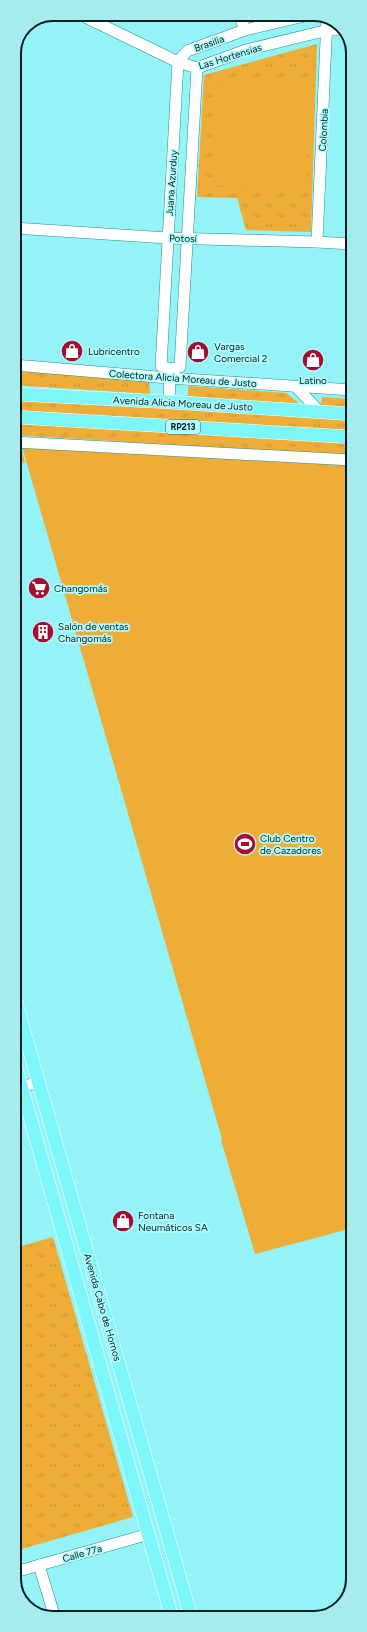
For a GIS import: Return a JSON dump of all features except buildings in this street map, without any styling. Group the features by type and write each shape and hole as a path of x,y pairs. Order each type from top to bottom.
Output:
{"main road":[{"name":"Avenida Alicia Moreau de Justo","path":"21,394 346,413"},
{"name":"RP213","path":"21,417 346,437"},
{"name":"Avenida Cabo de Hornos","path":"21,1020 189,1611"},
{"name":"Avenida Cabo de Hornos","path":"21,1098 149,1534 170,1611"}],"street":[{"name":"Las Hortensias","path":"93,21 178,62 197,68 246,50 327,24"},
{"path":"242,21 245,30"},
{"name":"Las Hortensias","path":"245,30 283,21"},
{"name":"Colombia","path":"317,242 327,24"},
{"name":"Brasilia","path":"178,62 187,51 245,30"},
{"name":"Juana Azurduy","path":"178,62 161,366 170,374 180,367 197,68"},
{"name":"Potosí","path":"21,228 167,238 346,244"},
{"name":"Colectora Alicia Moreau de Justo","path":"21,364 170,374 296,387 346,390"},
{"path":"169,402 170,374"},
{"path":"296,387 319,411"},
{"path":"21,442 346,460"},
{"path":"21,1087 39,1082"},
{"name":"Calle 77a","path":"21,1570 149,1534"},
{"path":"39,1565 53,1611"}],"green space":[{"path":"317,44 311,232 246,230 237,198 197,197 204,75"},
{"path":"219,77 311,83 305,190 213,185"},
{"path":"21,372 149,381 150,394 21,385"},
{"path":"188,386 286,393 301,405 188,396"},
{"path":"21,395 346,419 346,433 21,410"},
{"path":"322,397 346,399 346,407 321,406"},
{"path":"21,421 346,441 346,456 21,435"},
{"name":"Club Centro de Cazadores","path":"21,443 346,460 346,1230 255,1254 221,1140 222,1139"},
{"path":"21,448 25,462 21,463"},
{"path":"53,1237 133,1517 21,1549 21,1246"}],"place":[{"name":"Lubricentro","path":"72,351"},
{"name":"Vargas Comercial 2","path":"198,352"},
{"name":"Latino","path":"313,360"},
{"name":"Changomás","path":"39,588"},
{"name":"Salón de ventas Changomás","path":"43,632"},
{"name":"Club Centro de Cazadores","path":"245,844"},
{"name":"Fontana Neumáticos SA","path":"123,1221"}]}
